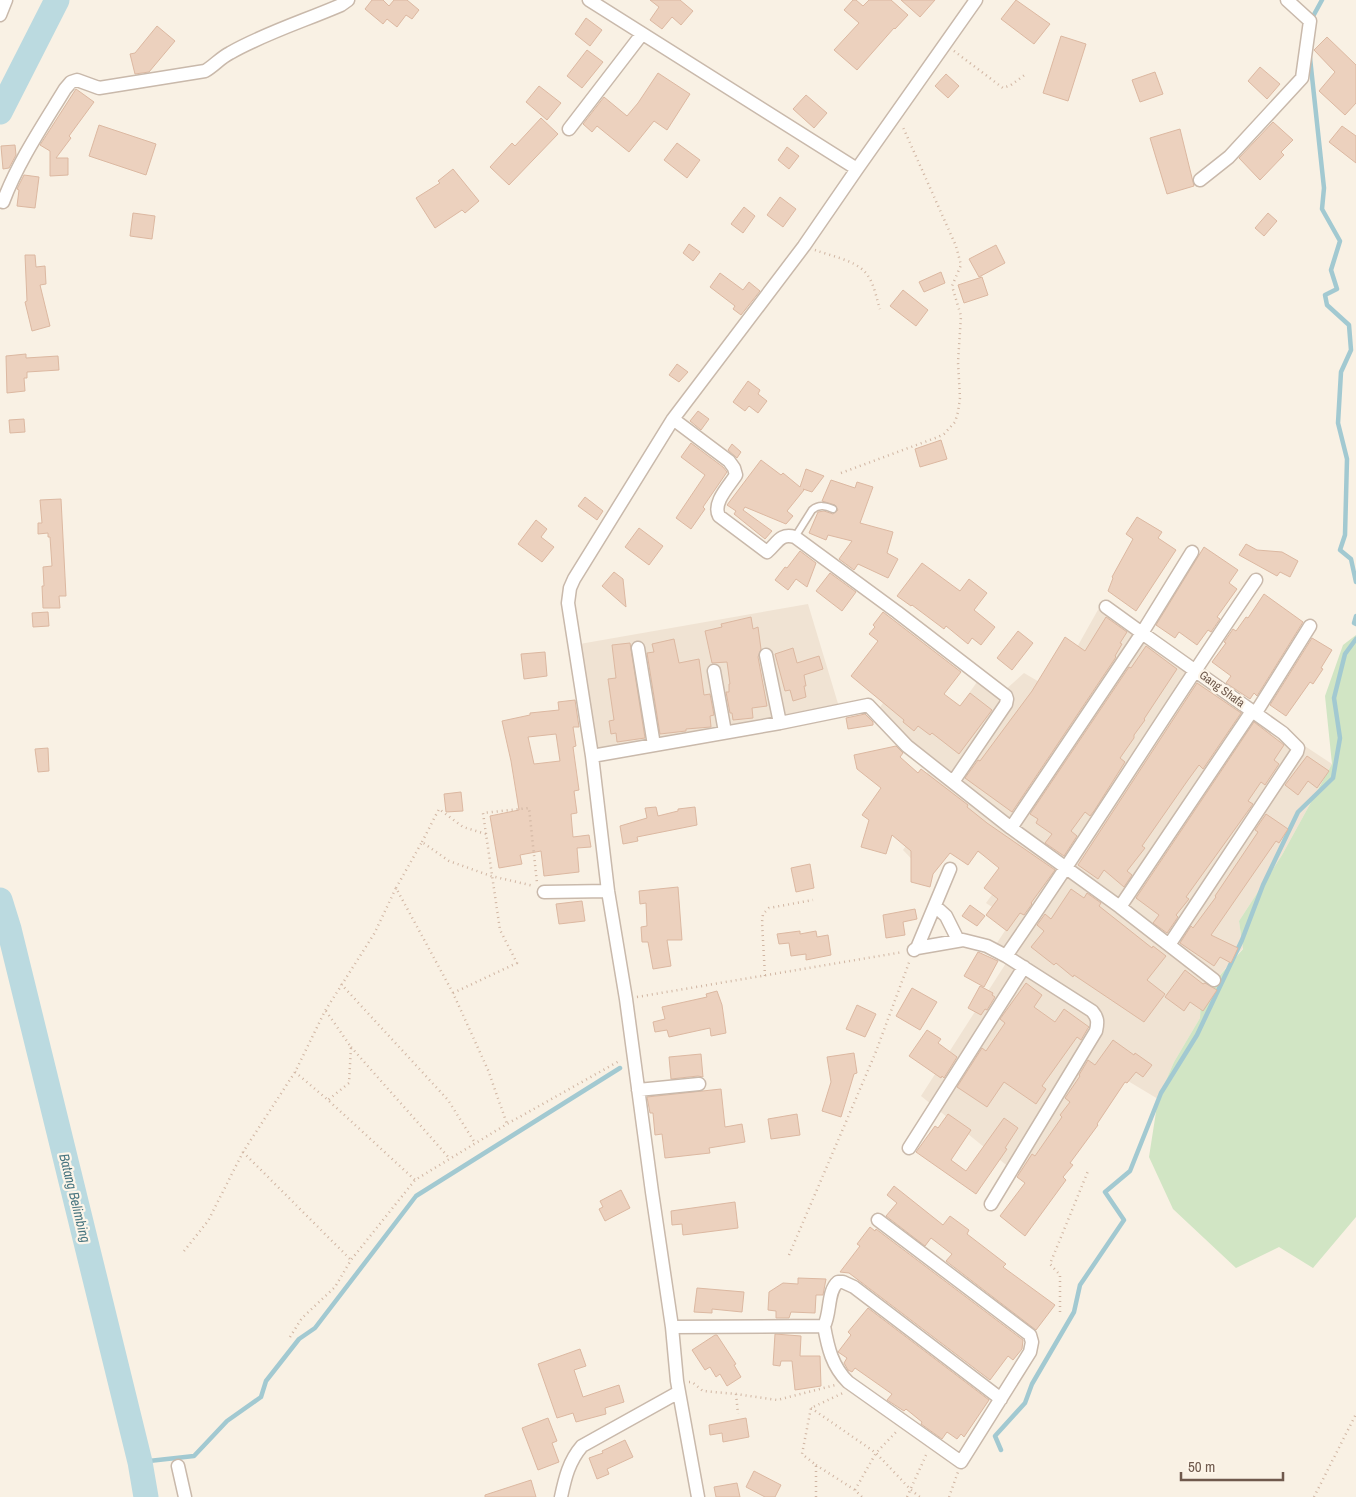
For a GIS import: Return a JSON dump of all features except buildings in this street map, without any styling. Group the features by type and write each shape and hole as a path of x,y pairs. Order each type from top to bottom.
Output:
{"street":[{"path":"0,15 6,0"},
{"path":"3,202 10,183 65,89 71,82 77,80 99,88 205,71 212,68 228,53 348,0"},
{"path":"589,0 857,169"},
{"path":"698,1497 678,1386 672,1327 626,999 608,891 592,756 568,603 570,588 672,419 804,246 976,0"},
{"path":"1200,180 1229,157 1302,78 1310,21 1287,0"},
{"path":"569,130 642,34"},
{"path":"672,419 729,461 736,471 736,475 716,509 719,516 767,552 782,537 786,535 796,537 1006,696 1006,704 953,782"},
{"path":"1011,828 1142,633 1192,552"},
{"path":"1006,956 1067,868 1195,670 1256,580"},
{"name":"Gang Shafa","path":"1106,607 1291,740 1298,750 1169,945"},
{"path":"1120,907 1310,626"},
{"path":"638,648 654,745"},
{"path":"766,655 780,723"},
{"path":"714,671 725,732"},
{"path":"592,756 780,723 868,705 907,746 1011,828 1120,907 1214,980"},
{"path":"916,948 950,869"},
{"path":"544,892 608,891"},
{"path":"935,906 946,916 958,940"},
{"path":"916,948 958,940 975,942 1006,956 1092,1012 1098,1022 1096,1031 990,1204"},
{"path":"909,1148 1024,968"},
{"path":"638,1090 699,1084"},
{"path":"878,1220 1030,1335 1032,1342 1030,1352 1001,1399 961,1462 839,1373 827,1347 824,1326 830,1312 832,1289 838,1282 843,1282 854,1287 1001,1399"},
{"path":"672,1327 824,1326"},
{"path":"561,1497 569,1468 582,1446 678,1386"},
{"path":"178,1466 185,1497"}],"lane":[{"path":"796,537 812,510 816,507 827,506 834,509"}],"path":[{"path":"944,44 1003,88 1011,85 1026,74"},
{"path":"841,473 938,437 951,427 958,412 960,398 958,362 961,316 952,286 961,266 956,246 897,113"},
{"path":"804,246 846,261 865,272 870,280 880,309"},
{"path":"422,842 449,861 491,876 538,887 529,808 483,813 491,876 500,930 517,963 453,993"},
{"path":"184,1251 208,1221 243,1152 295,1072 326,1011 374,934 396,888 439,809 463,827 486,834"},
{"path":"396,888 453,993 488,1070 507,1124"},
{"path":"765,976 762,922 764,914 769,908 813,900"},
{"path":"626,999 916,948"},
{"path":"789,1255 875,1054 916,948"},
{"path":"342,984 448,1100 475,1143"},
{"path":"326,1011 351,1047 450,1159"},
{"path":"328,1100 348,1083 351,1047"},
{"path":"290,1337 302,1318 335,1286 351,1260 415,1180 507,1124 633,1054"},
{"path":"295,1072 415,1180"},
{"path":"243,1152 351,1260"},
{"path":"1060,1312 1060,1274 1050,1264 1088,1171"},
{"path":"678,1386 692,1382 703,1391 777,1400 852,1384"},
{"path":"852,1384 812,1408 802,1454 862,1497"},
{"path":"736,1394 738,1414"},
{"path":"812,1408 876,1453 920,1497"},
{"path":"1314,1497 1356,1414"},
{"path":"854,1490 876,1453 906,1422"},
{"path":"907,1497 932,1440"},
{"path":"950,1497 961,1462"},
{"path":"816,1465 816,1497"}],"shaded area":[{"path":"808,604 839,707 591,750 574,645"},
{"path":"1099,608 1332,764 1282,855 1239,921 1243,948 1201,997 1200,1018 1174,1062 1158,1099 1118,1075 1036,1189 921,1096 1008,960 993,949 1012,920 986,903 1009,871 958,840 927,875 903,850 923,821 903,803 934,764 877,712 901,676 952,717 982,675 1004,691 1024,673 1053,690"}],"green space":[{"path":"1356,635 1356,1217 1313,1268 1279,1247 1236,1268 1173,1209 1149,1157 1158,1099 1174,1062 1200,1018 1201,997 1243,949 1239,921 1282,855 1332,764 1325,696 1343,645"}],"waterway":[{"name":"Batang Belimbing","path":"0,112 57,0"},
{"path":"1311,20 1322,0"},
{"path":"1310,58 1324,188 1322,209 1340,241 1331,270 1337,289 1325,295 1327,305 1349,325 1351,350 1341,372 1338,423 1347,459 1345,535 1340,550 1351,559 1356,582"},
{"path":"1356,616 1354,623 1356,624"},
{"path":"1001,1450 995,1436 1025,1403 1032,1384 1074,1312 1080,1285 1124,1220 1105,1192 1130,1171 1161,1093 1197,1035 1242,940 1263,885 1298,812 1333,778 1340,738 1334,698 1345,654 1356,639"},
{"name":"Batang Belimbing","path":"0,900 9,929 140,1462 146,1497"},
{"path":"140,1462 194,1456 227,1421 261,1397 266,1381 299,1339 315,1328 416,1196 620,1068"}]}
